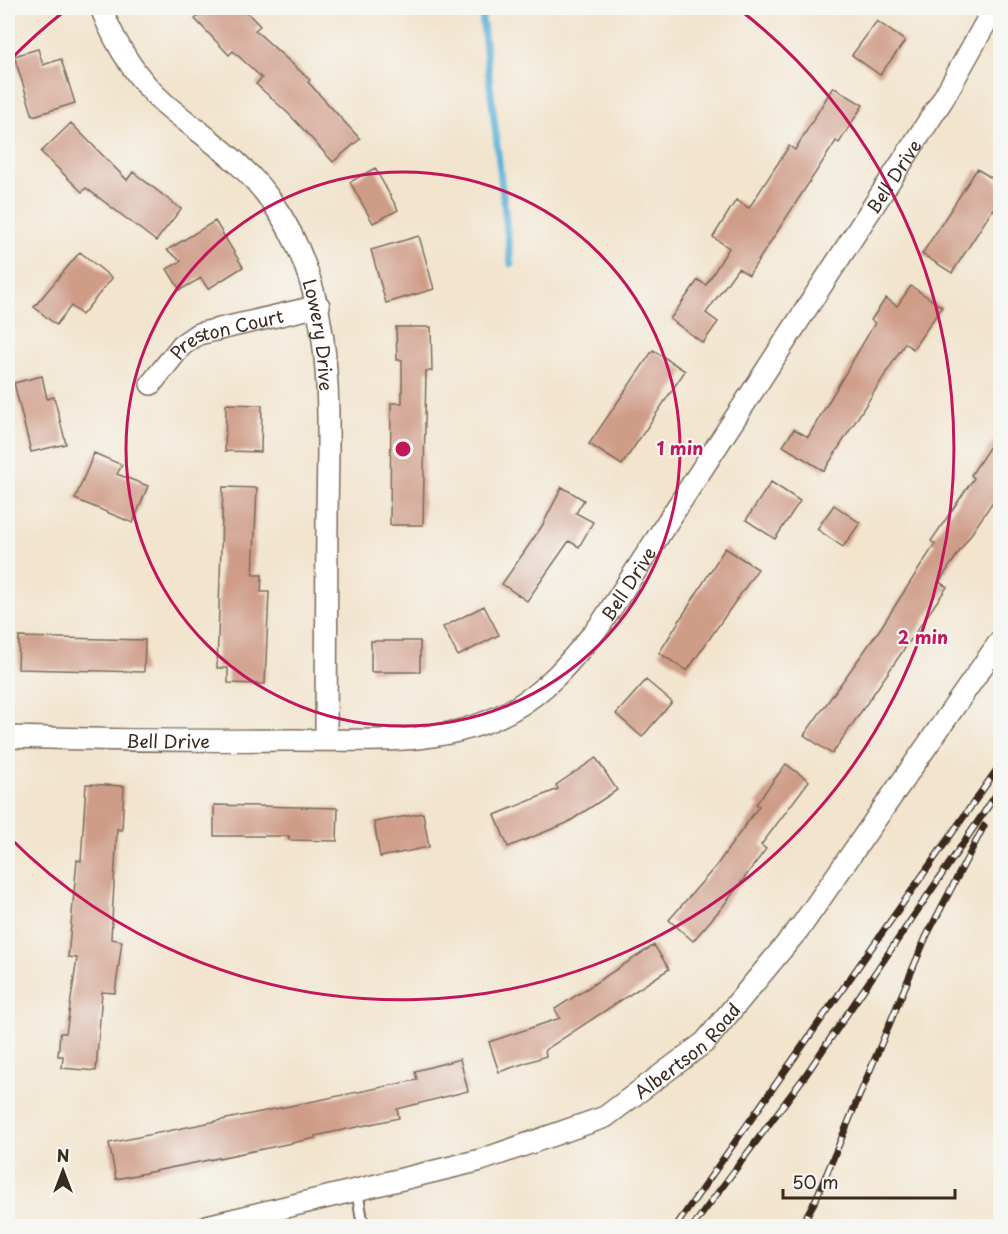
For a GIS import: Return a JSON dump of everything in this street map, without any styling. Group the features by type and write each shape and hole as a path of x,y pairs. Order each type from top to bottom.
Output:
{"street":[{"name":"Lowery Drive","path":"101,8 114,39 158,96 247,171 273,203 297,244 312,279 325,342 326,739"},
{"name":"Bell Drive","path":"8,738 132,742 396,740 447,735 510,711 541,691 564,671 601,624 924,129 994,8"},
{"name":"Preston Court","path":"151,384 182,345 198,334 319,306"},
{"name":"Albertson Road","path":"207,1227 267,1220 357,1190 481,1160 604,1117 705,1042 802,925 1000,641"}],"lane":[{"path":"357,1190 363,1227"}],"building":[{"path":"208,8 243,8 260,26 255,30 310,80 308,82 360,139 333,162 290,115 256,84 262,78 233,51 229,55 195,19"},
{"path":"877,21 905,41 880,75 852,55"},
{"path":"38,49 43,65 61,59 75,103 33,116 14,56"},
{"path":"833,87 863,105 839,143 836,141 749,275 738,268 706,313 718,322 703,343 670,319 698,280 706,285 729,248 713,237 736,200 749,208 789,146 795,150"},
{"path":"71,123 127,180 133,172 181,209 156,241 86,188 82,192 41,152"},
{"path":"375,168 398,210 373,223 350,182"},
{"path":"977,169 1000,183 1000,214 993,209 952,273 922,254"},
{"path":"215,221 243,267 208,289 201,278 180,290 167,269 181,261 167,250"},
{"path":"419,236 434,289 386,303 371,250"},
{"path":"80,252 112,278 82,315 71,306 56,325 34,307"},
{"path":"911,286 942,307 913,349 905,343 824,471 783,446 794,429 808,437 875,323 871,320 886,298 897,306"},
{"path":"396,327 431,327 432,371 426,371 423,525 390,525 391,403 402,403 402,360 397,360"},
{"path":"653,350 685,371 622,465 589,444"},
{"path":"42,376 47,399 54,397 66,444 31,452 14,383"},
{"path":"226,404 262,405 261,452 225,451"},
{"path":"1000,431 1000,491 939,582 947,587 832,754 804,735 878,632 935,544 931,541 974,478 971,475"},
{"path":"94,453 122,465 117,474 148,486 133,523 75,499"},
{"path":"771,482 800,501 775,539 746,520"},
{"path":"223,487 257,488 253,575 262,575 261,592 269,592 265,684 228,683 228,668 217,668"},
{"path":"562,487 584,500 576,513 593,522 579,547 569,541 527,601 502,584 542,526"},
{"path":"834,505 860,523 843,547 817,529"},
{"path":"725,548 758,569 687,671 659,653"},
{"path":"484,606 499,635 458,656 443,627"},
{"path":"19,637 145,640 144,672 18,669"},
{"path":"371,641 420,641 420,672 371,672"},
{"path":"646,680 672,702 642,737 616,714"},
{"path":"596,758 617,790 567,823 508,847 495,815 558,789 556,785"},
{"path":"786,764 809,781 761,845 766,849 724,905 693,941 669,920 716,866 759,806 756,804"},
{"path":"86,784 124,786 122,830 117,829 111,939 122,941 115,993 102,992 96,1071 62,1068 63,1056 58,1056 60,1033 66,1033 77,958 68,957 77,860 81,861"},
{"path":"214,805 338,808 337,841 289,840 289,836 214,836"},
{"path":"423,813 429,847 380,857 374,822"},
{"path":"654,945 669,969 545,1050 546,1056 499,1072 489,1042 560,1018 555,1009"},
{"path":"460,1059 468,1091 397,1109 399,1118 315,1136 316,1138 116,1179 109,1143 417,1080 415,1071"}],"waterway":[{"path":"481,8 511,264"}],"railway":[{"path":"676,1226 1000,765"},
{"path":"693,1226 805,1076 1000,789"},
{"path":"801,1226 816,1199 926,937 984,826"}]}
